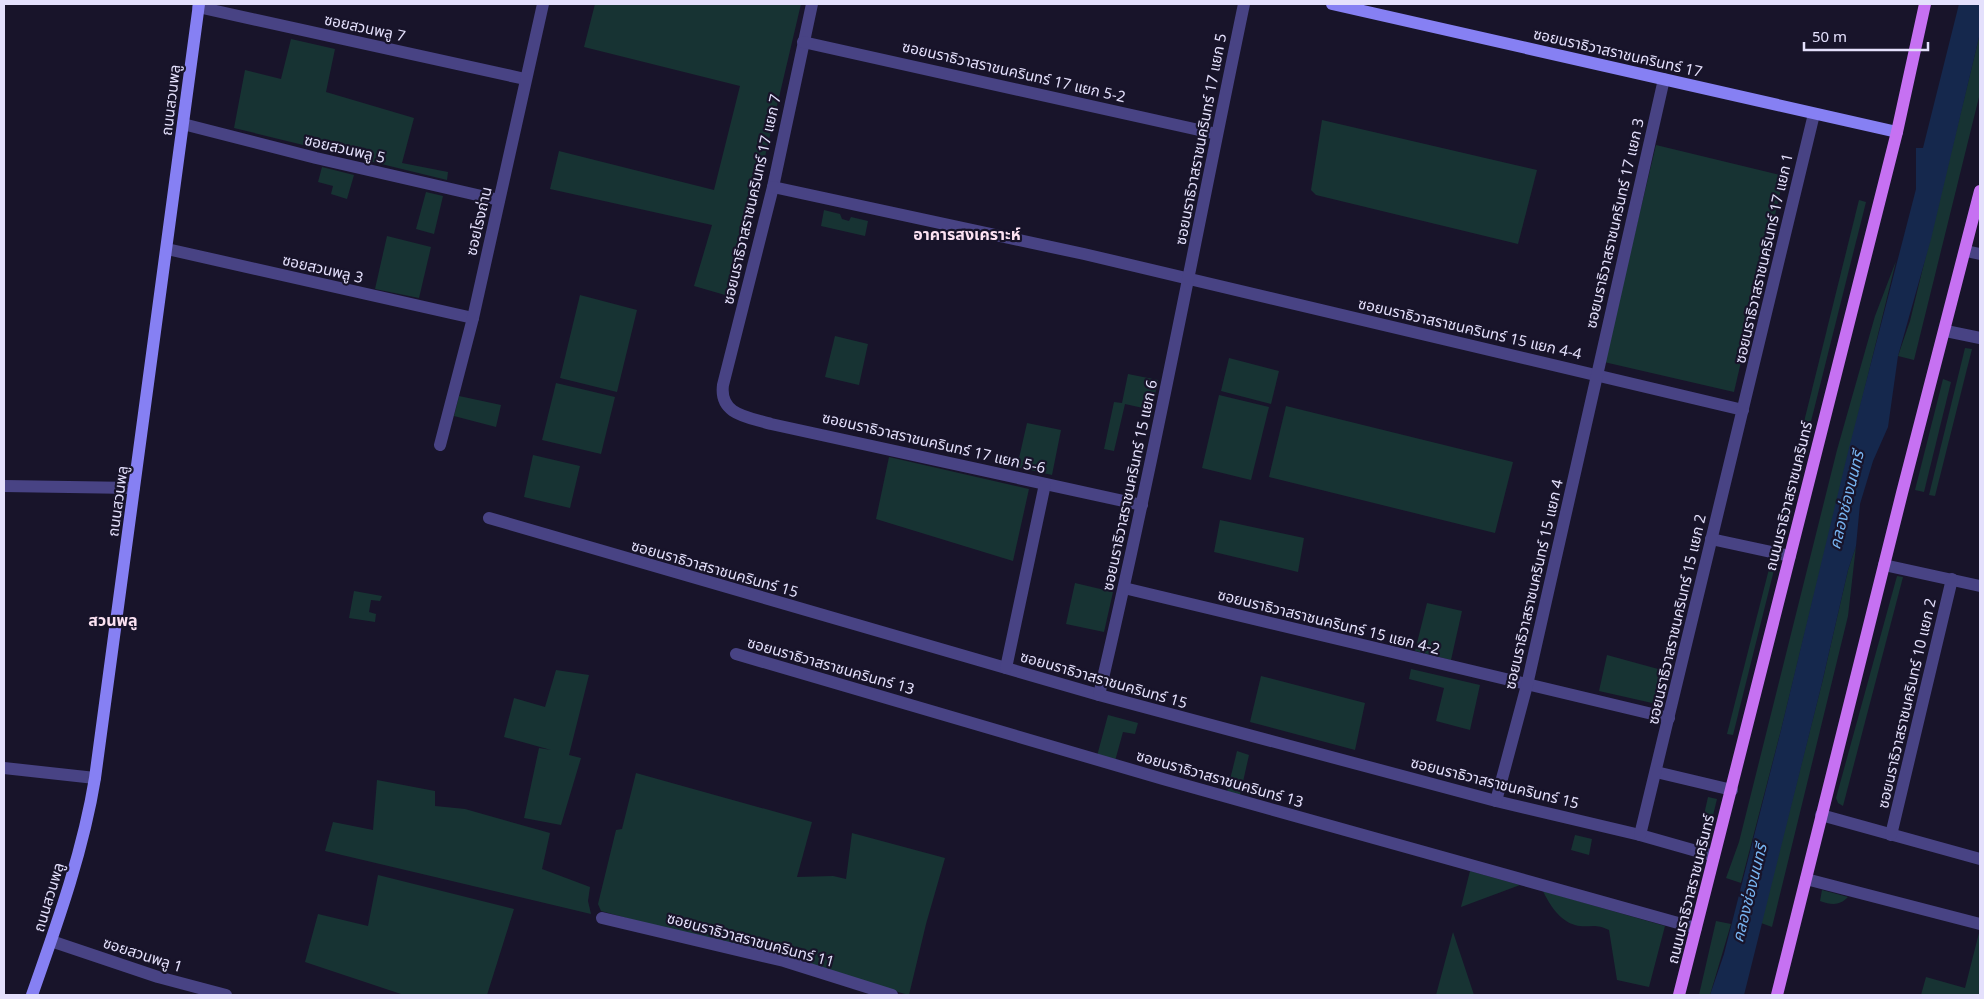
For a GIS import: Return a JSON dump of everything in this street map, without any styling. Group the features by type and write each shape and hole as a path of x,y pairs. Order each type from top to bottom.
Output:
{"main road":[{"name":"ซอยนราธิวาสราชนครินทร์ 17","path":"1332,4 1897,132"},
{"name":"ถนนนราธิวาสราชนครินทร์","path":"1679,995 1897,132 1926,4"},
{"name":"ถนนสวนพลู","path":"32,995 51,941 85,829 95,778 198,5"},
{"path":"1777,995 1884,564 1946,331 1980,191"}],"street":[{"name":"ซอยโรงถ่าน","path":"440,445 473,318 543,4"},
{"name":"ซอยนราธิวาสราชนครินทร์ 17 แยก 7","path":"724,402 722,394 723,385 773,187 812,4"},
{"name":"ซอยนราธิวาสราชนครินทร์ 17 แยก 5","path":"1190,281 1217,134 1244,4"},
{"name":"ซอยสวนพลู 7","path":"198,5 525,79"},
{"name":"ซอยนราธิวาสราชนครินทร์ 17 แยก 5-2","path":"803,42 1217,134"},
{"name":"ซอยนราธิวาสราชนครินทร์ 17 แยก 3","path":"1596,374 1664,80"},
{"name":"ซอยนราธิวาสราชนครินทร์ 17 แยก 1","path":"1743,410 1814,114"},
{"name":"ซอยสวนพลู 5","path":"183,124 316,158 500,200"},
{"name":"ซอยนราธิวาสราชนครินทร์ 15 แยก 4-4","path":"773,187 1084,254 1190,281 1596,374 1743,410"},
{"name":"ซอยสวนพลู 3","path":"167,249 473,318"},
{"path":"1966,251 1980,254"},
{"name":"ซอยนราธิวาสราชนครินทร์ 15 แยก 6","path":"1099,696 1190,281"},
{"path":"1946,331 1980,338"},
{"name":"ซอยนราธิวาสราชนครินทร์ 15 แยก 4","path":"1496,801 1527,685 1596,374"},
{"name":"ซอยนราธิวาสราชนครินทร์ 17 แยก 5-6","path":"724,402 734,412 771,424 1142,505"},
{"name":"ซอยนราธิวาสราชนครินทร์ 15 แยก 2","path":"1640,835 1743,410"},
{"path":"1006,668 1045,484"},
{"path":"4,486 134,488"},
{"name":"ซอยนราธิวาสราชนครินทร์ 15","path":"489,518 744,594 1099,696 1496,801 1640,835 1714,856"},
{"path":"1711,539 1790,556"},
{"path":"1884,564 1980,586"},
{"name":"ซอยนราธิวาสราชนครินทร์ 10 แยก 2","path":"1891,835 1952,579"},
{"name":"ซอยนราธิวาสราชนครินทร์ 15 แยก 4-2","path":"1124,588 1527,685"},
{"name":"ซอยนราธิวาสราชนครินทร์ 13","path":"736,654 1163,779 1696,928"},
{"path":"1527,685 1669,718"},
{"path":"4,768 95,778"},
{"path":"1656,772 1732,790"},
{"path":"1821,815 1980,859"},
{"path":"1806,879 1980,924"},
{"name":"ซอยนราธิวาสราชนครินทร์ 11","path":"602,918 784,961 892,995"},
{"name":"ซอยสวนพลู 1","path":"51,941 158,977 226,995"}],"green space":[{"path":"595,4 801,4 732,297 694,286 712,225 550,189 559,151 714,190 740,86 584,47"},
{"path":"1980,33 1980,93 1914,360 1898,356 1910,321"},
{"path":"291,39 335,49 326,92 414,118 402,163 448,172 447,180 234,128 245,70 281,79"},
{"path":"1322,120 1537,170 1518,244 1316,195 1311,190"},
{"path":"1656,145 1784,176 1734,392 1604,362"},
{"path":"322,167 354,175 347,199 331,194 333,186 318,182"},
{"path":"426,192 443,196 434,234 416,229"},
{"path":"1859,200 1866,202 1780,545 1774,543"},
{"path":"824,210 840,214 842,219 849,221 851,217 868,221 865,236 821,226"},
{"path":"387,236 431,247 419,298 375,289"},
{"path":"1896,261 1781,730 1741,883 1726,878 1739,842 1837,450 1875,316"},
{"path":"580,295 637,310 617,392 560,378"},
{"path":"835,336 868,344 859,385 825,377"},
{"path":"1965,348 1972,349 1935,496 1929,495"},
{"path":"1229,358 1279,371 1271,404 1221,391"},
{"path":"1128,374 1158,380 1152,410 1125,404 1114,451 1104,449 1114,402 1122,403"},
{"path":"1943,379 1951,382 1924,492 1915,490"},
{"path":"556,383 615,397 601,454 542,440"},
{"path":"1219,395 1269,407 1251,480 1202,468"},
{"path":"459,396 501,405 496,427 454,416"},
{"path":"1286,406 1513,462 1495,533 1269,477"},
{"path":"1027,423 1061,430 1052,475 1017,467"},
{"path":"533,455 580,466 570,508 524,497"},
{"path":"889,457 1029,489 1013,561 876,519"},
{"path":"1220,520 1304,538 1298,572 1214,552"},
{"path":"1856,546 1848,616 1772,927 1761,923 1822,683 1848,570"},
{"path":"1770,565 1775,566 1733,735 1727,734"},
{"path":"1897,576 1903,577 1843,806 1838,803 1836,798"},
{"path":"1075,583 1113,592 1104,632 1066,624"},
{"path":"354,591 382,596 380,601 371,600 369,612 376,614 375,622 349,618"},
{"path":"1427,603 1462,611 1451,660 1415,651"},
{"path":"1607,655 1669,672 1661,705 1599,691"},
{"path":"1411,669 1480,685 1470,730 1436,721 1444,688 1409,679"},
{"path":"556,670 589,675 569,755 581,758 561,825 524,818 539,748 551,750 504,737 514,698 545,707"},
{"path":"1261,676 1365,703 1355,750 1250,722"},
{"path":"1108,715 1138,723 1135,734 1123,732 1115,761 1097,756"},
{"path":"1237,751 1249,755 1240,795 1227,792"},
{"path":"636,773 812,822 797,877 833,876 846,879 852,833 945,858 926,924 909,995 601,911 598,904 616,830 622,829"},
{"path":"377,780 435,791 435,806 465,809 550,833 542,869 590,887 588,901 591,914 325,851 333,822 373,830"},
{"path":"1708,797 1717,799 1707,840 1699,837"},
{"path":"1575,835 1592,839 1589,855 1571,850"},
{"path":"1470,871 1520,885 1461,907"},
{"path":"378,875 514,909 487,995 404,995 305,962 318,914 368,926"},
{"path":"1822,890 1848,897 1845,900 1832,904 1820,901"},
{"path":"1543,891 1665,926 1649,987 1617,980 1609,930 1599,926 1580,926 1570,923 1556,911"},
{"path":"1716,921 1731,924 1710,995 1699,995"},
{"path":"1453,932 1474,995 1436,995"},
{"path":"1979,933 1980,995 1921,995 1926,977 1965,988"}],"water":[{"name":"คลองช่องนนทรี","path":"1959,4 1980,4 1980,33 1931,239 1898,356 1888,427 1873,461 1860,504 1856,546 1848,570 1822,683 1744,995 1710,995 1724,954 1781,730 1848,452 1916,189 1916,148 1923,148"}],"district":[{"name":"อาคารสงเคราะห์","path":"967,234"},
{"name":"สวนพลู","path":"113,620"}]}
